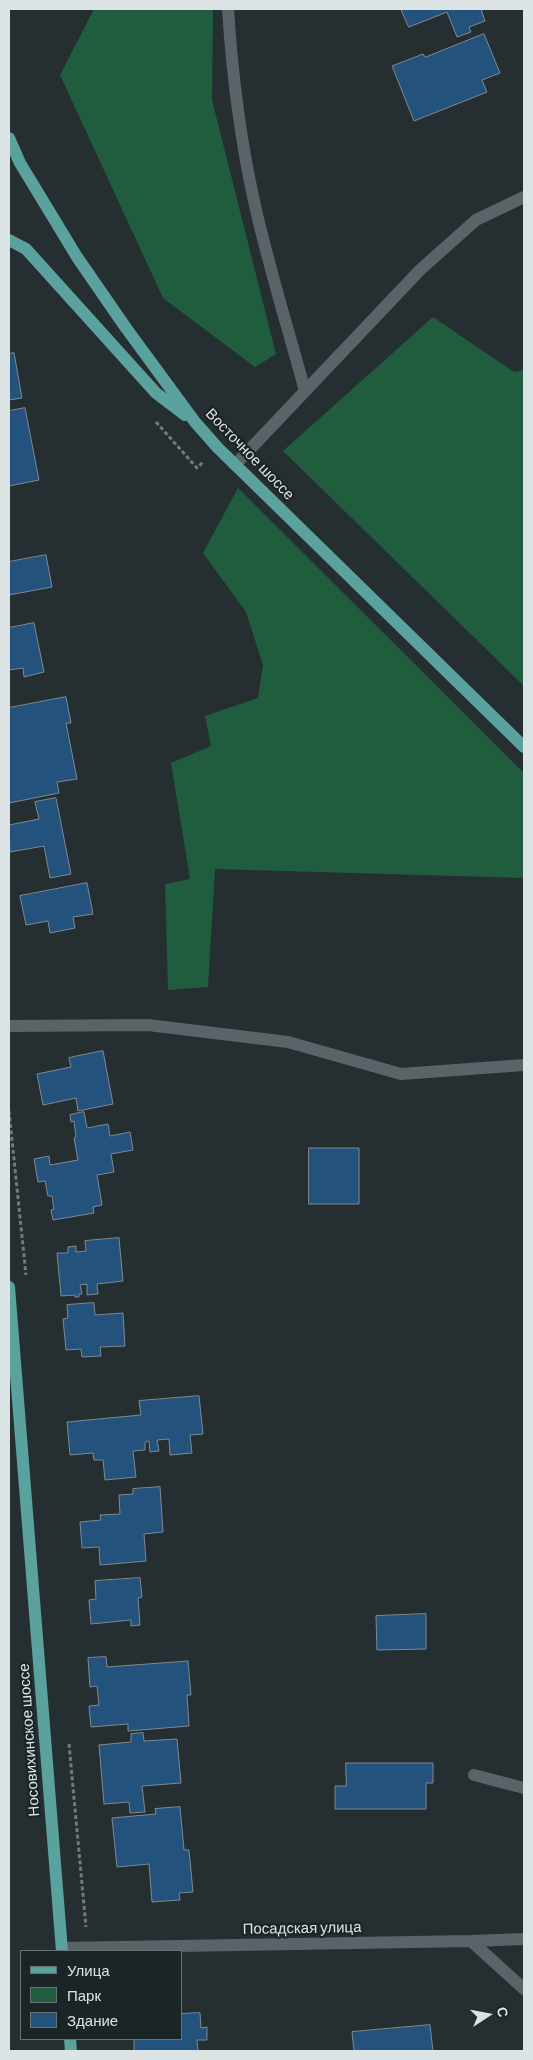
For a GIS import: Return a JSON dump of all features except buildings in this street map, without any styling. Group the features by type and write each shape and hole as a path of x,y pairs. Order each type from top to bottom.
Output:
{"main road":[{"name":"Восточное шоссе","path":"9,138 20,163 77,257 126,328 196,422 235,465 524,747"},
{"path":"9,240 26,249 156,393 196,422"},
{"name":"Носовихинское шоссе","path":"9,1287 62,1950"}],"street":[{"path":"228,9 231,59 240,128 254,201 305,391"},
{"path":"235,465 420,270 476,220 524,196"},
{"path":"9,1026 148,1025 288,1042 401,1074 524,1065"},
{"path":"474,1775 524,1788"},
{"name":"Посадская улица","path":"62,1950 471,1942 524,1939"},
{"path":"471,1942 524,1990"}],"green space":[{"path":"94,9 213,9 212,100 276,354 255,367 163,298 60,75"},
{"path":"433,317 514,372 524,370 524,686 283,451"},
{"path":"238,488 524,773 524,878 215,869 208,987 168,990 165,884 190,879 171,763 211,746 205,716 258,698 263,665 246,612 203,553"}]}
